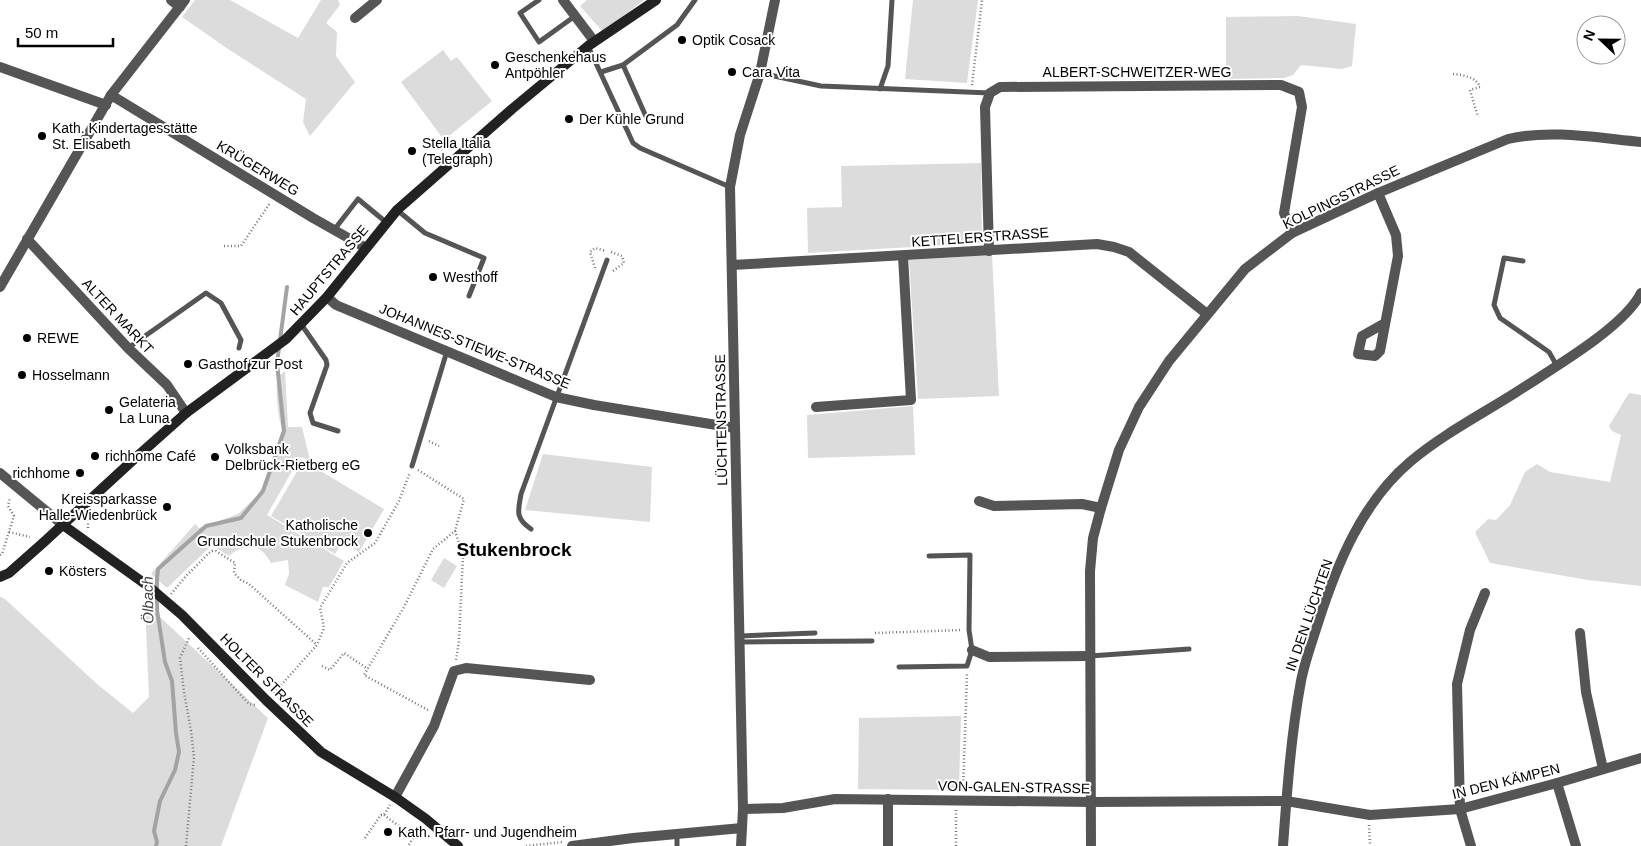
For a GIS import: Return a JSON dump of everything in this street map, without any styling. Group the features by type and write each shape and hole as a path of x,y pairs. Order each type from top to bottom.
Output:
{"main road":[{"name":"HAUPTSTRASSE","path":"0,578 63,525 132,460 186,413 286,339 327,297 397,210 591,43 656,0"},
{"name":"HOLTER STRASSE","path":"63,525 158,594 321,752 395,797 426,819 458,846"}],"street":[{"path":"0,288 111,95 182,4 171,0"},
{"path":"355,18 377,0"},
{"path":"563,0 591,43"},
{"name":"LÜCHTENSTRASSE","path":"741,846 744,809 730,187 740,135 760,73 775,0"},
{"path":"0,67 106,104"},
{"name":"ALBERT-SCHWEITZER-WEG","path":"990,93 1000,87 1214,85 1281,85 1299,92 1302,106 1284,213 1292,233"},
{"path":"989,251 985,107 990,93"},
{"name":"KRÜGERWEG","path":"111,95 366,248"},
{"name":"KOLPINGSTRASSE","path":"1091,846 1090,571 1093,538 1119,450 1139,407 1169,361 1245,269 1292,233 1378,193 1508,138 1544,134 1641,142"},
{"path":"1378,193 1396,235 1398,256 1385,324"},
{"name":"ALTER MARKT","path":"27,239 128,348 167,385 186,413"},
{"name":"KETTELERSTRASSE","path":"732,265 1097,244 1129,252 1207,314"},
{"path":"816,407 911,400 903,256"},
{"name":"IN DEN LÜCHTEN","path":"1283,846 1286,801 1301,680 1313,637 1332,582 1354,533 1378,496 1410,462 1445,437 1557,366 1614,326 1641,293"},
{"name":"JOHANNES-STIEWE-STRASSE","path":"327,297 336,305 556,396 594,405 735,428"},
{"path":"0,473 63,525"},
{"path":"979,501 994,506 1082,504 1101,508"},
{"path":"1471,846 1460,809 1457,684 1470,630 1485,593"},
{"path":"1580,634 1586,692 1603,769"},
{"path":"972,650 989,657 1090,656"},
{"path":"395,797 438,715 454,671 466,668 590,680"},
{"name":"IN DEN KÄMPEN","path":"1286,801 1370,815 1460,809 1641,758"},
{"path":"1557,783 1576,846"},
{"path":"888,798 888,846"},
{"name":"VON-GALEN-STRASSE","path":"744,809 783,808 835,799 888,798 1091,802 1286,801"},
{"path":"571,843 742,828"}],"lane":[{"path":"539,0 520,13 539,42 575,16"},
{"path":"602,72 623,65 676,24 695,0"},
{"path":"880,88 888,66 892,0"},
{"path":"591,43 633,143 640,148 730,187"},
{"path":"623,65 648,121"},
{"path":"760,73 821,86 990,93"},
{"path":"334,230 358,199 386,223"},
{"path":"397,210 425,233 484,258 469,296"},
{"path":"1523,261 1504,258 1494,305 1500,318 1549,352 1557,366"},
{"path":"531,529 521,522 518,511 519,503 556,396 607,260"},
{"path":"128,348 206,293 222,303 241,340 239,348"},
{"path":"301,324 327,364 310,413 311,419 314,423 338,431"},
{"path":"412,466 447,351"},
{"path":"899,667 967,666 972,650 968,630 970,555 928,556"},
{"path":"740,639 815,633"},
{"path":"740,639 872,641"},
{"path":"1090,656 1189,649"},
{"path":"677,834 677,846"}],"path":[{"path":"971,91 982,0"},
{"path":"1453,74 1466,75 1478,82 1480,87 1470,90 1478,117"},
{"path":"224,246 241,246 275,195"},
{"path":"590,252 596,274"},
{"path":"266,700 317,645 324,628 320,608 347,563 375,543 399,501 412,466 464,499 455,531 463,555 459,641 454,671"},
{"path":"0,555 2,554 14,516 8,506 11,498 5,494"},
{"path":"438,715 364,675 404,607 433,549 455,531"},
{"path":"9,532 30,537"},
{"path":"158,594 212,551 216,551 235,563 234,573 241,580 249,584 317,645"},
{"path":"186,846 194,757 180,658 190,637 197,630"},
{"path":"868,633 968,630"},
{"path":"322,666 330,670 344,653 368,669"},
{"path":"956,846 967,666"},
{"path":"365,838 381,815 384,815 395,797"},
{"path":"384,815 414,836"},
{"path":"1370,815 1370,846"},
{"path":"408,846 422,826"},
{"path":"526,846 571,843"}],"shaded area":[{"path":"195,0 230,0 298,38 321,0 338,0 340,5 326,23 337,32 336,56 355,82 310,136 303,122 306,99 182,17"},
{"path":"587,0 644,0 603,32 580,6"},
{"path":"913,0 978,0 967,83 905,79"},
{"path":"1298,16 1356,24 1352,66 1342,69 1301,65 1293,75 1284,78 1226,79 1226,17"},
{"path":"443,50 451,61 457,57 492,101 444,140 401,82"},
{"path":"981,163 982,243 808,253 807,208 842,207 841,166"},
{"path":"992,255 999,396 918,399 909,260"},
{"path":"285,371 288,427 302,427 310,460 300,457 267,515 344,561 329,587 323,587 318,602 285,585 289,574 288,560 271,563 262,551 252,546 241,548 229,556 212,545 167,588 151,574 195,524 199,528 238,514 261,492 282,430 277,403 277,377"},
{"path":"1629,393 1641,395 1641,586 1588,580 1490,563 1475,532 1488,519 1496,520 1510,505 1525,472 1537,464 1550,472 1610,482 1621,435 1612,431 1609,426"},
{"path":"913,406 915,455 808,458 807,415"},
{"path":"543,454 652,467 650,522 525,510"},
{"path":"302,463 309,464 384,509 359,552 342,542 335,554 271,516"},
{"path":"444,558 457,566 444,588 431,580"},
{"path":"0,597 5,599 97,684 133,713 149,697 145,603 268,718 221,846 0,846"},
{"path":"961,716 959,790 858,789 859,718"}],"waterway":[{"name":"Ölbach","path":"156,846 157,842 154,831 160,801 175,770 179,752 172,681 165,662 157,610 158,569 206,526 241,518 263,491 284,431 277,363 287,287"}],"place":[{"name":"Optik Cosack","path":"682,40"},
{"name":"Geschenkehaus Antpöhler","path":"495,65"},
{"name":"Cara Vita","path":"732,72"},
{"name":"Der Kühle Grund","path":"569,119"},
{"name":"Kath. Kindertagesstätte St. Elisabeth","path":"42,136"},
{"name":"Stella Italia (Telegraph)","path":"412,151"},
{"name":"Westhoff","path":"433,277"},
{"name":"REWE","path":"27,338"},
{"name":"Gasthof zur Post","path":"188,364"},
{"name":"Hosselmann","path":"22,375"},
{"name":"Gelateria La Luna","path":"109,410"},
{"name":"richhome Café","path":"95,456"},
{"name":"Volksbank Delbrück-Rietberg eG","path":"215,457"},
{"name":"richhome","path":"80,473"},
{"name":"Kreissparkasse Halle-Wiedenbrück","path":"167,507"},
{"name":"Katholische Grundschule Stukenbrock","path":"368,533"},
{"name":"Kösters","path":"49,571"},
{"name":"Kath. Pfarr- und Jugendheim","path":"388,832"}],"district":[{"name":"Stukenbrock","path":"514,549"}]}
